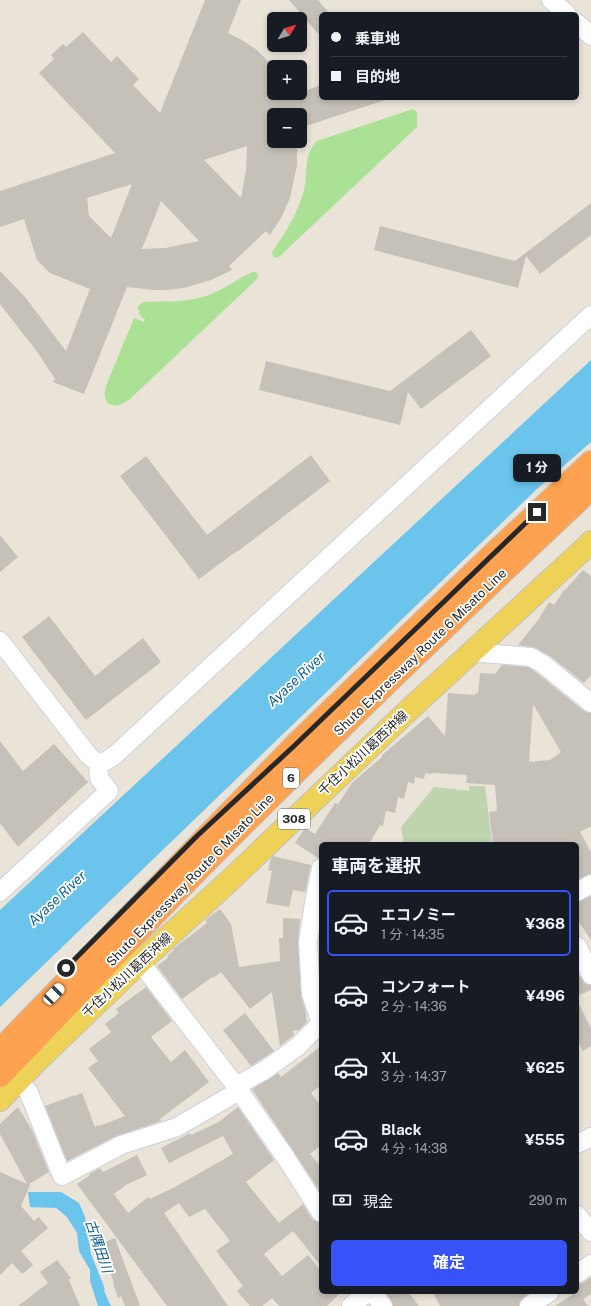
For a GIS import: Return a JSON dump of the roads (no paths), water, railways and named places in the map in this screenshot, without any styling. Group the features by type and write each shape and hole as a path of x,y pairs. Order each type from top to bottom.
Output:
{"highway":[{"name":"Shuto Expressway Route 6 Misato Line","path":"0,1050 294,746 494,553 591,462"},
{"name":"Shuto Expressway Route 6 Misato Line","path":"9,1078 208,860 320,748 591,489"},
{"path":"0,1033 197,836 294,746"},
{"path":"0,1050 208,860"}],"main road":[{"name":"千住小松川葛西沖線","path":"0,1100 9,1078 45,1053 411,708 589,549"}],"street":[{"path":"551,0 564,12"},
{"path":"579,25 591,36"},
{"path":"98,763 106,761 115,755 591,315"},
{"path":"0,641 90,756 98,763 99,778 109,791 0,892"},
{"path":"472,652 531,656 591,703"},
{"path":"319,878 308,942 311,994 319,1017"},
{"path":"579,891 591,884"},
{"path":"579,952 585,970"},
{"path":"140,962 238,1089 286,1158 319,1210"},
{"path":"9,1078 29,1093 62,1176 121,1145 177,1127 238,1089 265,1070 297,1047 319,1025"},
{"path":"579,1143 591,1137"},
{"path":"579,1217 591,1232"},
{"path":"579,1273 591,1264"},
{"path":"351,1306 366,1294"},
{"path":"374,1294 383,1306"},
{"path":"529,1306 547,1294"}],"water":[{"name":"Ayase River","path":"591,360 591,442 537,489 0,1007 0,910"},
{"path":"28,1192 61,1192 79,1203 85,1217 91,1254 105,1289 102,1292 105,1299 111,1306 98,1306 90,1281 90,1270 79,1251 77,1233 67,1217 56,1208 30,1207"}],"waterway":[{"name":"古隅田川","path":"101,1289 108,1306"}]}
